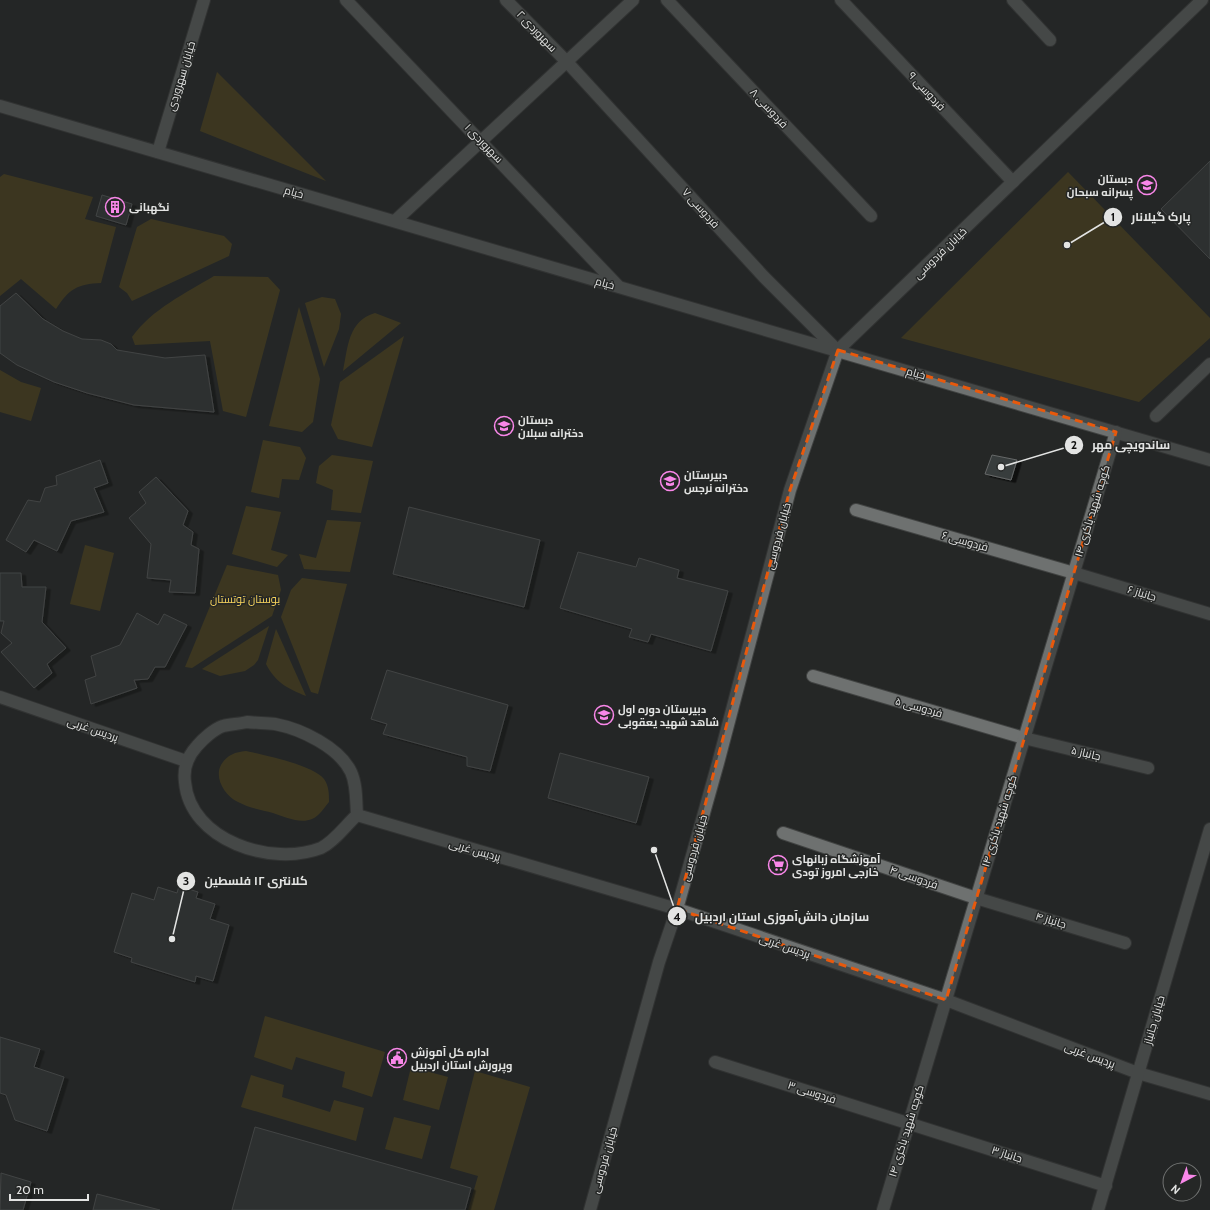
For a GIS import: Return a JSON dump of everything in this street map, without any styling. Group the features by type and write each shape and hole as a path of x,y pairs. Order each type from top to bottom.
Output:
{"street":[{"name":"خیابان سهروردی","path":"158,152 204,0"},
{"name":"سهروردی ۱","path":"346,0 482,141 619,287"},
{"name":"سهروردی ۲","path":"506,0 567,62"},
{"path":"395,221 633,0"},
{"name":"فردوسی ۸","path":"667,0 871,216"},
{"name":"فردوسی ۹","path":"841,0 1013,182"},
{"path":"1013,0 1050,40"},
{"name":"خیابان فردوسی","path":"590,1210 659,962 677,909 718,763 790,490 838,350 1202,0"},
{"name":"فردوسی ۷","path":"567,62 764,277 838,350"},
{"name":"خیام","path":"0,106 1210,460"},
{"path":"1156,416 1210,364"},
{"name":"کوچه شهید باکری ۱۴","path":"883,1210 1116,432"},
{"name":"فردوسی ۶","path":"856,510 1074,573"},
{"name":"جانباز ۶","path":"1074,573 1210,614"},
{"name":"فردوسی ۵","path":"813,676 1024,738"},
{"name":"پردیس غربی","path":"0,697 186,761"},
{"path":"247,722 275,724 299,731 321,743 336,754 351,772 355,789 356,815 337,836 321,847 304,852 285,854 257,851 224,839 207,826 192,807 186,794 184,776 186,761 202,740 222,726 247,722"},
{"name":"جانباز ۵","path":"1024,738 1148,768"},
{"name":"پردیس غربی","path":"356,815 677,909 946,1000 1138,1073 1210,1094"},
{"name":"خیابان جانباز","path":"1098,1210 1210,829"},
{"name":"فردوسی ۴","path":"783,833 976,898"},
{"name":"جانباز ۴","path":"976,898 1125,943"},
{"name":"فردوسی ۳","path":"715,1062 909,1123"},
{"name":"جانباز ۳","path":"909,1123 1106,1186"}],"highlighted area":[{"path":"838,350 1116,432 946,1000 677,909 790,490"}],"green space":[{"path":"217,72 326,181 200,131"},
{"path":"1068,172 1210,318 1210,338 1139,402 901,338"},
{"path":"4,174 93,197 85,219 116,227 101,283 80,286 74,289 65,297 56,309 21,279 0,296 0,177"},
{"path":"151,219 224,236 232,244 229,256 132,301 127,293 119,287 137,227"},
{"path":"214,276 268,277 280,290 246,417 223,411 210,341 135,345 132,337 149,318 159,310"},
{"path":"322,297 335,299 341,314 339,329 324,367 305,303"},
{"path":"299,307 320,379 313,422 302,432 269,426"},
{"path":"375,313 401,323 343,371 348,344 354,329 359,322"},
{"path":"404,336 372,447 338,439 331,425 340,382"},
{"path":"0,370 21,382 41,388 31,421 0,412"},
{"path":"263,440 300,447 306,458 299,480 282,479 279,498 251,492"},
{"path":"332,455 373,461 361,513 331,510 333,490 316,483 319,466"},
{"name":"بوستان توتستان","path":"246,506 281,512 271,550 288,555 277,567 232,554"},
{"path":"327,520 361,522 350,572 304,569 299,554 316,558"},
{"path":"85,545 114,553 100,611 70,604"},
{"name":"بوستان توتستان","path":"227,565 278,575 281,590 272,616 192,668 185,667"},
{"name":"بوستان توتستان","path":"302,578 347,584 318,694 311,692 281,617 291,590"},
{"name":"بوستان توتستان","path":"269,626 258,660 254,665 245,671 220,676 202,669"},
{"name":"بوستان توتستان","path":"276,629 306,696 293,691 278,680 266,664"},
{"path":"246,751 288,761 310,769 324,779 327,784 329,802 315,818 303,821 251,807 233,799 222,786 219,770 223,762 229,756 238,752"},
{"path":"265,1016 385,1052 372,1097 342,1087 345,1072 296,1057 292,1070 254,1057"},
{"path":"411,1067 448,1077 439,1110 403,1100"},
{"path":"475,1071 530,1087 494,1210 468,1210 478,1176 450,1168"},
{"path":"251,1075 284,1085 282,1097 330,1112 334,1100 364,1108 356,1141 241,1107"},
{"path":"394,1117 431,1126 422,1159 385,1149"}],"building":[{"path":"1210,161 1210,259 1161,209"},
{"name":"نگهبانی","path":"102,195 132,204 126,225 96,216"},
{"path":"16,293 43,319 63,331 82,339 101,340 111,344 117,350 165,358 205,355 214,412 134,405 87,393 54,382 17,365 0,353 0,306"},
{"path":"992,455 1017,460 1011,480 985,474"},
{"path":"100,460 108,483 94,488 104,512 71,521 57,551 34,540 26,552 6,540 28,500 40,502 45,488 57,485 56,476"},
{"path":"156,477 188,511 183,525 193,532 191,545 199,549 195,593 169,592 171,580 147,578 151,544 129,518 146,503 139,492"},
{"path":"409,507 540,540 524,607 393,574"},
{"path":"578,552 636,567 639,558 679,570 677,578 728,591 711,651 651,634 648,642 629,637 632,629 560,608"},
{"path":"0,573 21,573 22,587 46,587 42,622 66,648 47,664 52,673 34,688 1,652 12,643 1,633 4,621 0,621"},
{"path":"137,613 158,625 164,614 187,625 165,667 155,667 148,679 134,680 137,688 91,704 85,680 96,676 91,656 120,645"},
{"path":"387,670 508,705 490,771 467,766 467,757 383,734 387,724 371,719"},
{"path":"560,753 649,777 636,823 548,798"},
{"path":"179,886 198,892 196,898 215,904 210,919 229,925 213,981 196,976 195,982 131,962 132,958 114,952 132,893 154,900 158,887 177,893"},
{"path":"0,1037 40,1049 34,1067 64,1077 47,1131 15,1120 6,1095 0,1093"},
{"path":"255,1127 471,1188 465,1210 232,1210"},
{"path":"1,1173 31,1182 23,1210 0,1210"},
{"path":"97,1194 160,1210 93,1210"}],"place":[{"name":"دبستان پسرانه سبحان","path":"1147,185"},
{"name":"نگهبانی","path":"115,207"},
{"name":"پارک گیلانار","path":"1067,245"},
{"name":"دبستان دخترانه سبلان","path":"504,426"},
{"name":"ساندویچی مهر","path":"1001,467"},
{"name":"دبیرستان دخترانه نرجس","path":"670,481"},
{"name":"دبیرستان دوره اول شاهد شهید یعقوبی","path":"604,715"},
{"name":"سازمان دانش‌آموزی استان اردبیل","path":"654,850"},
{"name":"آموزشگاه زبانهای خارجی امروز تودی","path":"778,865"},
{"name":"کلانتری ۱۲ فلسطین","path":"172,939"},
{"name":"اداره کل آموزش وپرورش استان اردبیل","path":"397,1058"}]}
